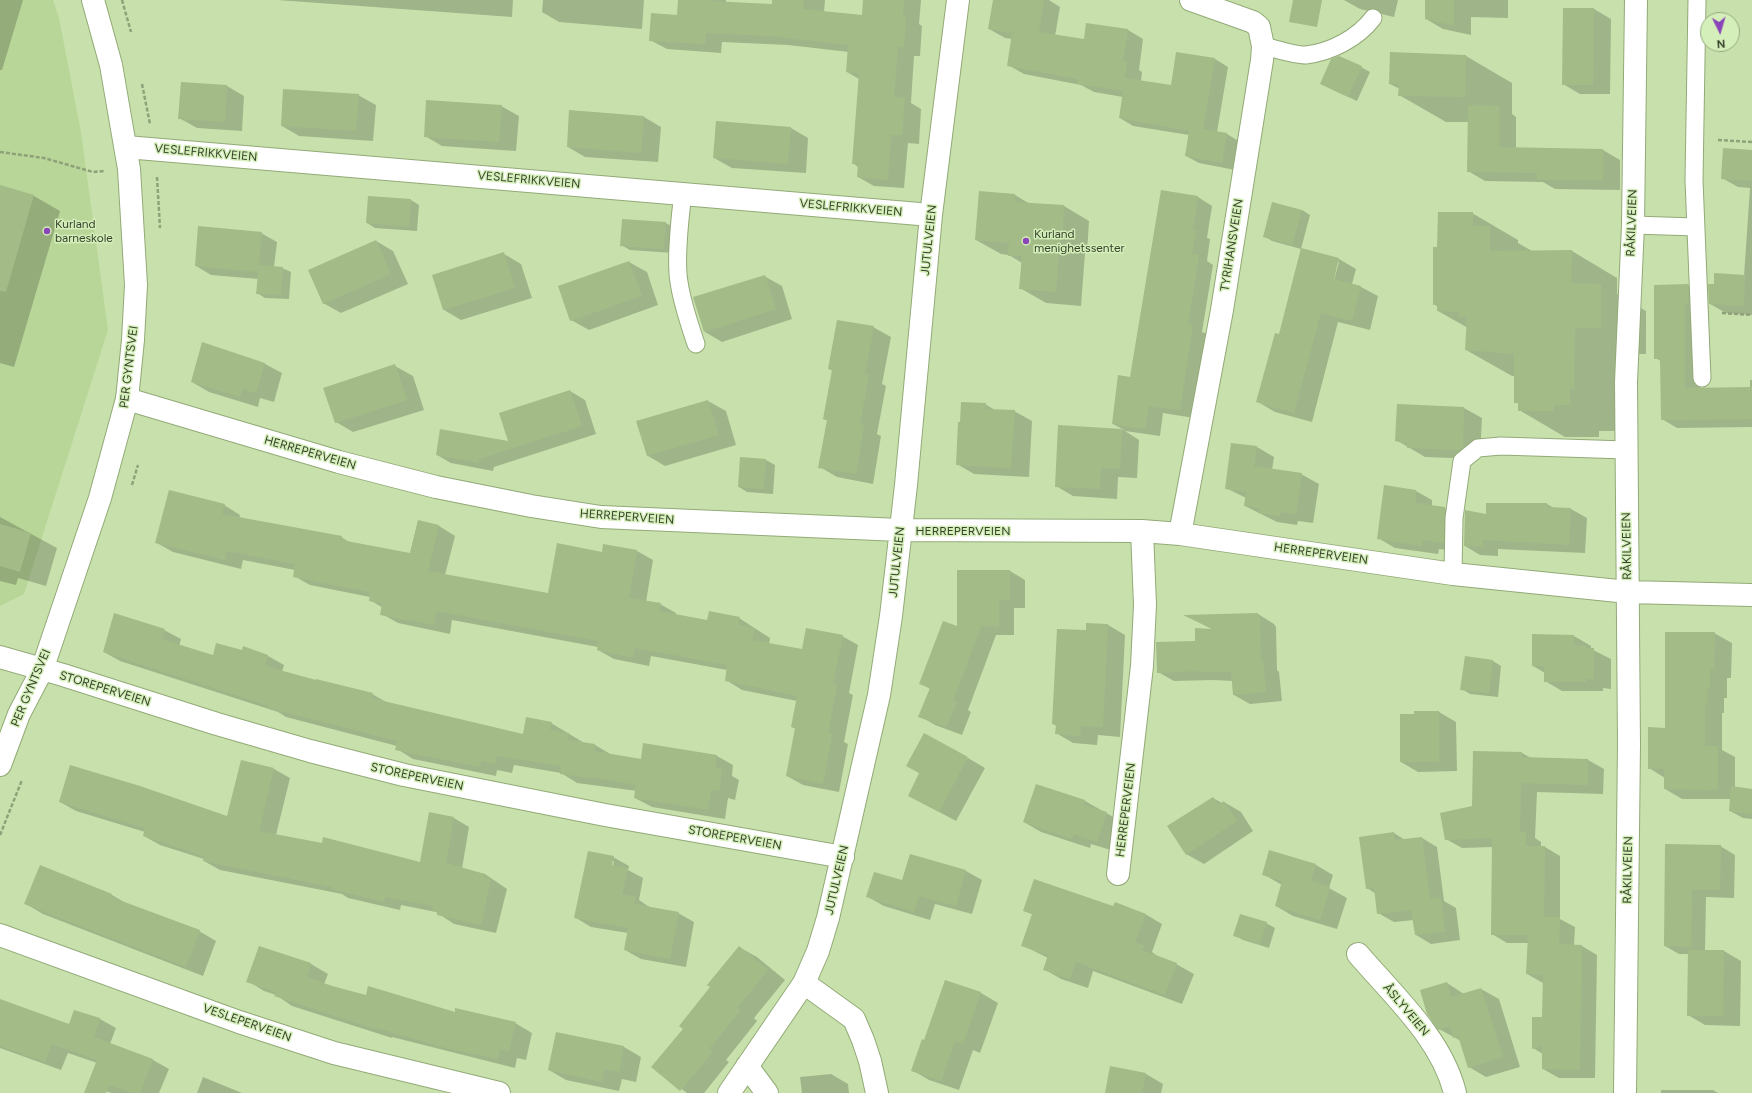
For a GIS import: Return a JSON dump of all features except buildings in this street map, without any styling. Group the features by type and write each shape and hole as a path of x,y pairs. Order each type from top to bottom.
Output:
{"street":[{"name":"PER GYNTSVEI","path":"0,765 19,714 42,670 100,498 127,399 134,340 136,285 129,169 111,65 93,0"},
{"name":"JUTULVEIEN","path":"728,1093 804,983 820,944 843,857 879,695 891,616 931,215 958,0"},
{"name":"TYRIHANSVEIEN","path":"1180,534 1222,310 1259,85 1263,46 1259,27 1253,22 1192,0"},
{"name":"RÅKILVEIEN","path":"1625,1093 1629,744 1626,382 1633,225 1636,0"},
{"name":"VESLEFRIKKVEIEN","path":"126,147 931,215"},
{"name":"HERREPERVEIEN","path":"127,399 346,464 436,487 531,506 601,517 900,530 1142,531 1180,534 1453,574 1628,592 1752,595"},
{"name":"HERREPERVEIEN","path":"1118,874 1142,666 1145,605 1142,531"},
{"name":"STOREPERVEIEN","path":"0,657 63,675 217,724 310,751 404,775 605,815 843,857"},
{"name":"VESLEPERVEIEN","path":"0,935 239,1022 334,1052 499,1093"},
{"name":"ÅSLYVEIEN","path":"1358,954 1423,1028 1447,1069 1456,1093"},
{"path":"804,983 854,1019 864,1040 877,1093"},
{"path":"747,1066 767,1093"}],"lane":[{"path":"1697,0 1694,180 1702,378"},
{"path":"1263,46 1304,55 1331,48 1352,38 1365,28 1373,18"},
{"path":"683,193 680,212 678,280 684,307 696,344"},
{"path":"1633,225 1696,226"},
{"path":"1453,574 1454,518 1462,461 1478,448 1501,446 1626,450"}],"path":[{"path":"1695,138 1752,142"},
{"path":"0,152 44,158 93,172 129,169"},
{"path":"1700,311 1752,315"}],"shaded area":[{"name":"Kurland barneskole","path":"0,0 53,0 59,18 81,132 108,330 24,594 0,606"}],"place":[{"name":"Kurland barneskole","path":"47,231"},
{"name":"Kurland menighetssenter","path":"1026,241"}]}
